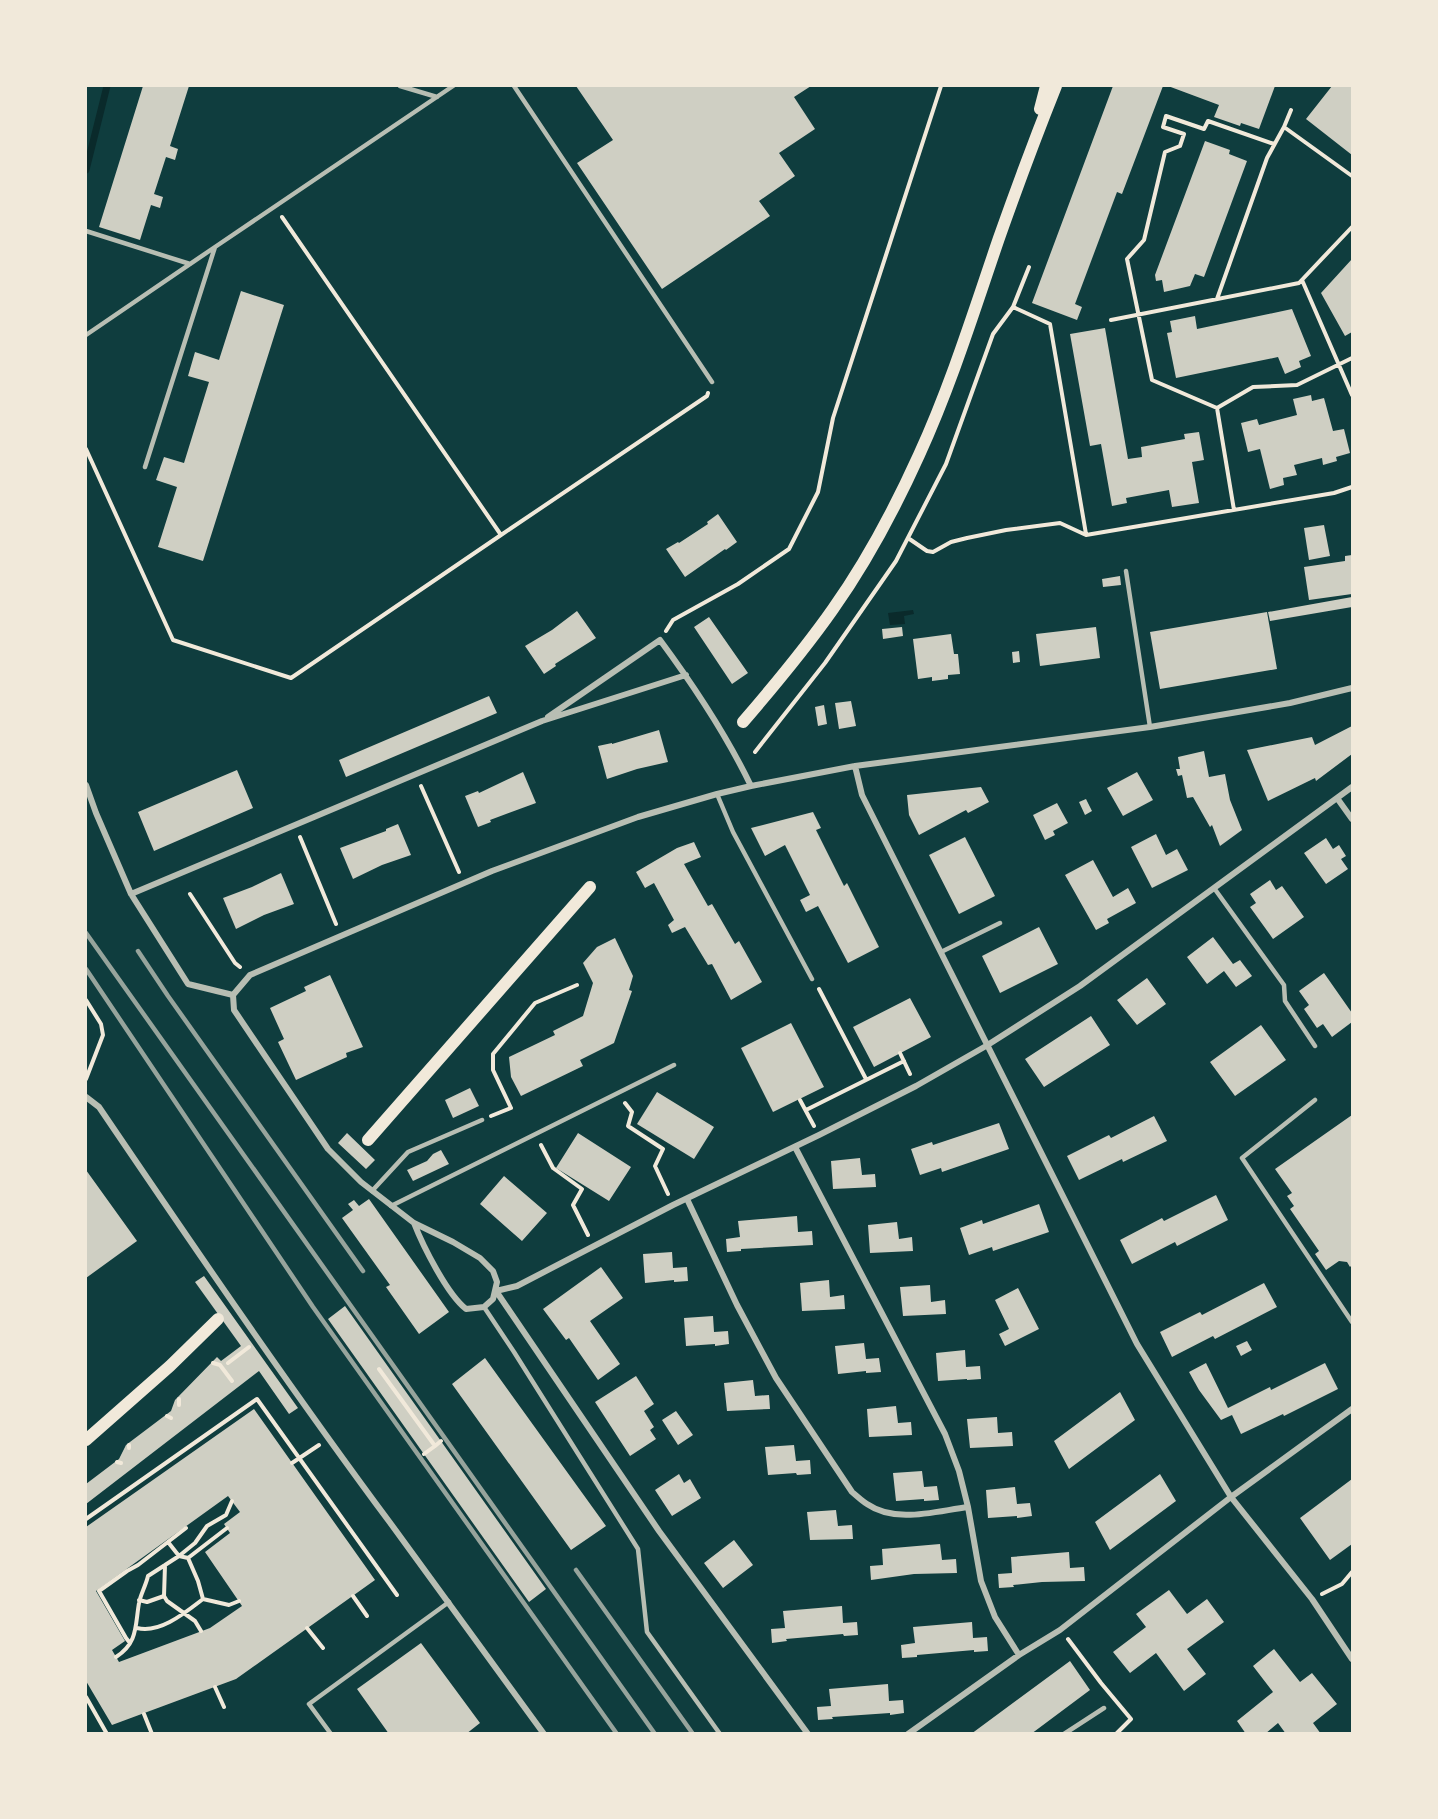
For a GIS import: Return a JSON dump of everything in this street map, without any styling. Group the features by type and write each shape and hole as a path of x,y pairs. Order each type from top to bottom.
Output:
{"main road":[{"path":"1029,153 1046,86"},
{"path":"743,722 788,669 835,607 906,484 934,421 1029,153 1056,86"},
{"path":"368,1140 590,887"},
{"path":"86,1440 170,1366 218,1319"}],"street":[{"path":"542,721 660,640 686,675 739,760 751,786"},
{"path":"131,894 542,721 686,675"},
{"path":"414,1223 421,1241 457,1302 466,1309 484,1307 493,1299 497,1282 493,1270 480,1258 414,1223 361,1182 328,1149 234,1010 233,995 250,975 463,883 638,817 717,794 855,766 1150,727 1290,703 1353,688"},
{"path":"855,766 862,795 1137,1344 1231,1497 1311,1599 1353,1659"},
{"path":"86,785 131,894 188,984 233,995"},
{"path":"496,1291 517,1286 687,1198 819,1135 916,1086 986,1046 1080,986 1353,787"},
{"path":"1337,798 1353,819"},
{"path":"86,1097 99,1107 259,1340 544,1734"},
{"path":"795,1147 945,1434 959,1471 968,1507 981,1581 995,1617 1019,1655"},
{"path":"687,1198 737,1305 776,1378 852,1492 868,1505 884,1512 903,1516 968,1507"},
{"path":"496,1291 659,1531 808,1734"},
{"path":"908,1734 1019,1655 1060,1630 1231,1497 1353,1409"}],"lane":[{"path":"400,86 437,97"},
{"path":"86,335 453,86"},
{"path":"514,86 712,381"},
{"path":"86,231 190,264"},
{"path":"145,467 215,247"},
{"path":"1126,571 1150,727"},
{"path":"717,794 733,832 812,979"},
{"path":"1214,888 1284,985 1285,1001 1315,1046"},
{"path":"941,952 1000,923"},
{"path":"391,1206 674,1065"},
{"path":"1315,1101 1242,1158 1353,1322"},
{"path":"372,1191 408,1152 482,1120"},
{"path":"484,1307 638,1549 647,1632 720,1734"},
{"path":"330,1734 309,1704 449,1602"},
{"path":"1064,1734 1104,1708"}],"path":[{"path":"660,640 673,620 738,585 789,549 818,492 833,418 941,86"},
{"path":"1217,299 1267,158 1291,110"},
{"path":"1217,408 1152,380 1127,259 1144,240 1165,152 1180,146 1184,134 1163,127 1166,116 1204,129 1208,121 1274,144"},
{"path":"1284,127 1353,176"},
{"path":"275,207 501,535"},
{"path":"1110,320 1299,283 1353,227"},
{"path":"1302,280 1353,395"},
{"path":"1013,307 1050,324 1086,535"},
{"path":"1217,408 1253,387 1297,384 1353,358"},
{"path":"86,449 173,640 291,678 707,396 712,381"},
{"path":"1217,408 1234,510"},
{"path":"908,538 927,551 933,552 951,542 967,538 1060,523 1086,535 1334,493 1353,487"},
{"path":"416,774 463,883"},
{"path":"295,825 341,936"},
{"path":"190,894 235,963 250,975"},
{"path":"812,979 866,1078"},
{"path":"482,1120 511,1108 493,1070 493,1054 535,1004 576,986"},
{"path":"86,1000 101,1024 103,1035 86,1079"},
{"path":"900,1053 916,1086"},
{"path":"806,1110 904,1061"},
{"path":"618,1093 632,1112 628,1126 663,1149 655,1166 673,1205"},
{"path":"800,1100 819,1135"},
{"path":"535,1134 554,1167 582,1188 573,1205 593,1246"},
{"path":"228,1363 249,1347"},
{"path":"213,1363 220,1365 232,1381"},
{"path":"379,1369 435,1446"},
{"path":"179,1399 179,1405"},
{"path":"86,1519 258,1399 397,1594"},
{"path":"424,1454 441,1441"},
{"path":"292,1463 320,1445"},
{"path":"124,1661 118,1656 127,1649 137,1628 139,1600 144,1593 148,1576 195,1543 207,1526 226,1515 232,1501"},
{"path":"130,1643 99,1591 138,1565 186,1528"},
{"path":"188,1558 227,1528"},
{"path":"168,1542 179,1556 188,1558"},
{"path":"188,1558 203,1599"},
{"path":"165,1565 164,1596 195,1621 201,1631"},
{"path":"1311,1599 1341,1584 1353,1572"},
{"path":"139,1600 147,1602 164,1596"},
{"path":"352,1596 367,1616"},
{"path":"137,1628 144,1630 174,1621 203,1599 229,1605 239,1601"},
{"path":"307,1628 323,1648"},
{"path":"1060,1630 1131,1719 1116,1734"},
{"path":"215,1687 224,1707"},
{"path":"86,1697 107,1734"},
{"path":"144,1713 152,1734"}],"water":[{"path":"913,610 914,614 904,616 905,624 890,625 888,613"}],"building":[{"path":"143,86 189,86 170,146 178,149 175,160 166,157 154,194 163,197 160,208 151,205 140,240 99,227"},
{"path":"576,86 811,86 794,97 815,129 779,153 795,176 759,201 770,216 662,289 577,163 613,140"},
{"path":"1113,86 1163,86 1122,194 1117,192 1075,304 1082,307 1077,320 1032,303"},
{"path":"1168,86 1275,86 1259,129 1241,123 1240,126 1214,117 1219,105"},
{"path":"1332,86 1352,86 1352,155 1306,119"},
{"path":"1205,141 1230,150 1229,154 1247,161 1204,277 1195,274 1190,286 1164,292 1162,280 1156,281 1155,275"},
{"path":"1352,259 1352,332 1345,336 1321,293"},
{"path":"241,291 284,305 203,561 158,547 177,487 156,480 164,457 184,463 209,382 188,376 195,352 219,360"},
{"path":"1292,309 1311,356 1299,361 1301,367 1285,374 1278,357 1176,378 1167,333 1172,332 1170,321 1195,316 1197,329"},
{"path":"1105,328 1128,459 1142,457 1141,447 1185,439 1184,434 1199,432 1204,460 1192,462 1199,503 1172,507 1169,490 1126,498 1127,503 1112,506 1101,444 1090,446 1070,334"},
{"path":"1311,395 1312,401 1324,398 1333,431 1344,429 1350,453 1336,457 1337,461 1323,465 1322,458 1294,465 1297,475 1283,478 1284,485 1270,489 1260,449 1248,452 1241,423 1257,419 1259,425 1297,415 1293,399"},
{"path":"718,514 737,542 685,577 666,549 708,524 707,522"},
{"path":"1324,525 1330,556 1309,560 1304,528"},
{"path":"1352,555 1352,594 1309,600 1304,567 1345,561 1345,556"},
{"path":"1120,576 1121,585 1103,587 1102,579"},
{"path":"1352,597 1352,607 1270,621 1268,612"},
{"path":"577,611 596,638 555,664 556,666 544,674 525,646 552,630"},
{"path":"1267,612 1277,669 1160,689 1150,632"},
{"path":"709,617 748,673 732,684 694,627"},
{"path":"902,627 903,636 883,639 882,629"},
{"path":"1096,627 1100,658 1040,666 1036,634"},
{"path":"951,634 954,654 958,654 960,674 948,675 948,679 932,681 932,677 918,679 913,639"},
{"path":"1019,651 1020,662 1013,663 1012,652"},
{"path":"489,696 497,713 346,777 339,760"},
{"path":"851,701 856,726 839,729 835,703"},
{"path":"824,705 827,724 818,726 815,707"},
{"path":"1352,726 1352,754 1316,781 1315,778 1268,801 1247,750 1312,737 1315,745"},
{"path":"659,730 668,762 607,779 598,746"},
{"path":"1204,751 1209,777 1225,774 1230,800 1242,830 1220,846 1212,825 1210,827 1193,797 1187,798 1182,775 1178,776 1176,769 1180,769 1178,757"},
{"path":"237,770 253,808 154,851 138,812"},
{"path":"523,772 536,803 490,820 491,822 478,827 465,796 478,791 479,793"},
{"path":"1137,772 1153,800 1123,816 1107,788"},
{"path":"981,787 989,802 968,813 966,810 919,835 909,815 907,795"},
{"path":"1086,799 1092,811 1085,815 1079,802"},
{"path":"1057,803 1068,823 1053,831 1055,835 1045,840 1033,815"},
{"path":"813,812 821,828 816,830 844,886 847,883 879,947 848,963 818,906 806,912 800,900 810,895 785,845 765,856 751,828"},
{"path":"398,824 411,855 382,865 353,879 340,848 386,831"},
{"path":"1156,834 1166,855 1177,849 1188,870 1152,888 1131,847"},
{"path":"965,837 995,896 959,914 929,855"},
{"path":"1326,838 1333,849 1339,845 1346,856 1341,859 1348,869 1326,884 1304,853"},
{"path":"694,842 701,857 684,864 708,906 712,904 735,944 739,941 762,982 731,1000 712,964 708,965 685,927 672,933 668,925 674,920 654,883 645,888 636,872 677,848"},
{"path":"1093,860 1113,897 1128,888 1136,903 1107,919 1109,923 1096,930 1065,875"},
{"path":"281,873 294,904 236,929 223,898"},
{"path":"1270,880 1276,890 1282,886 1304,917 1273,939 1250,907 1256,903 1250,894"},
{"path":"1039,927 1058,964 1000,993 982,956"},
{"path":"1213,937 1233,964 1240,960 1252,976 1236,987 1224,971 1207,984 1187,957"},
{"path":"615,938 633,976 629,990 632,991 614,1043 580,1060 583,1066 521,1096 511,1077 509,1057 555,1035 553,1031 583,1016 593,983 583,963 597,947"},
{"path":"1324,973 1352,1013 1352,1022 1332,1037 1323,1024 1317,1028 1304,1009 1309,1005 1299,991"},
{"path":"330,975 363,1047 346,1053 347,1057 296,1080 278,1042 284,1039 270,1008 306,991 304,987"},
{"path":"1147,978 1166,1004 1137,1025 1117,1000"},
{"path":"910,998 931,1037 874,1067 853,1027"},
{"path":"1091,1016 1110,1045 1044,1087 1025,1059"},
{"path":"791,1023 824,1087 773,1112 741,1048"},
{"path":"1261,1025 1286,1060 1235,1096 1210,1062"},
{"path":"470,1088 479,1106 453,1118 445,1100"},
{"path":"657,1092 714,1127 694,1159 637,1124"},
{"path":"1352,1115 1352,1265 1350,1267 1347,1262 1339,1261 1326,1270 1315,1254 1319,1251 1290,1209 1294,1206 1287,1196 1292,1193 1275,1169"},
{"path":"1154,1116 1167,1141 1079,1180 1067,1156 1109,1135 1111,1138"},
{"path":"999,1123 1009,1149 942,1172 941,1168 920,1175 911,1149 932,1142 933,1145"},
{"path":"347,1133 375,1160 366,1169 338,1143"},
{"path":"578,1133 631,1167 609,1201 556,1168"},
{"path":"441,1150 449,1164 413,1181 407,1170 427,1161"},
{"path":"860,1158 862,1175 875,1174 876,1187 833,1189 831,1161"},
{"path":"86,1170 137,1241 86,1278"},
{"path":"504,1176 547,1213 522,1241 480,1204"},
{"path":"1216,1195 1228,1220 1177,1246 1175,1242 1132,1264 1120,1240 1162,1218 1164,1221"},
{"path":"369,1199 449,1312 419,1334 386,1287 390,1285 342,1218 353,1210 348,1204 354,1200 359,1206"},
{"path":"1039,1204 1049,1232 993,1251 992,1247 969,1255 960,1228 982,1220 983,1224"},
{"path":"797,1216 798,1232 812,1231 813,1245 741,1249 741,1251 727,1252 726,1239 740,1237 738,1221"},
{"path":"897,1222 899,1239 912,1237 913,1251 870,1253 868,1225"},
{"path":"672,1252 673,1268 687,1267 688,1281 645,1283 643,1254"},
{"path":"601,1267 623,1298 590,1321 620,1364 598,1380 569,1338 566,1340 543,1309"},
{"path":"204,1276 298,1408 289,1414 259,1371 86,1504 86,1484 119,1459 126,1445 171,1411 175,1400 217,1357 221,1361 241,1346 195,1282"},
{"path":"829,1280 830,1297 844,1295 845,1309 802,1311 800,1283"},
{"path":"1264,1283 1277,1307 1215,1339 1213,1336 1172,1357 1160,1332 1200,1312 1202,1315"},
{"path":"930,1285 931,1302 945,1300 946,1314 903,1316 900,1287"},
{"path":"1018,1288 1039,1329 1005,1346 999,1334 1009,1329 995,1300"},
{"path":"345,1306 546,1589 529,1602 328,1319"},
{"path":"713,1316 714,1332 728,1331 729,1344 686,1346 684,1318"},
{"path":"1247,1341 1252,1350 1241,1356 1236,1346"},
{"path":"864,1343 866,1359 879,1358 881,1372 838,1374 835,1346"},
{"path":"965,1350 966,1367 980,1366 981,1379 938,1381 936,1353"},
{"path":"485,1358 606,1526 571,1550 452,1384"},
{"path":"1206,1363 1228,1408 1325,1363 1338,1389 1241,1434 1232,1415 1221,1420 1189,1372"},
{"path":"636,1376 654,1404 644,1411 654,1427 650,1430 656,1439 630,1456 595,1402"},
{"path":"753,1380 755,1396 769,1395 770,1409 727,1411 724,1383"},
{"path":"1120,1392 1135,1420 1069,1469 1054,1441"},
{"path":"896,1406 898,1423 911,1422 912,1435 869,1437 867,1409"},
{"path":"254,1409 375,1580 236,1679 112,1725 86,1681 86,1527","holes":["228,1496 240,1512 224,1524 230,1533 205,1552 242,1606 210,1628 119,1662 112,1650 125,1641 96,1591"]},
{"path":"676,1411 693,1435 678,1445 662,1420"},
{"path":"997,1417 998,1433 1012,1432 1013,1446 970,1448 967,1419"},
{"path":"794,1445 796,1461 810,1460 811,1474 768,1475 765,1447"},
{"path":"922,1471 924,1487 937,1486 939,1500 896,1501 893,1473"},
{"path":"679,1474 684,1483 690,1479 701,1498 672,1516 655,1490"},
{"path":"1160,1474 1176,1501 1110,1550 1095,1522"},
{"path":"1352,1479 1352,1544 1330,1560 1300,1518"},
{"path":"1015,1487 1017,1504 1030,1503 1032,1516 988,1518 986,1490"},
{"path":"836,1510 838,1526 852,1525 853,1539 810,1540 807,1512"},
{"path":"734,1540 753,1565 723,1588 704,1563"},
{"path":"940,1544 942,1560 956,1559 957,1573 914,1574 871,1580 870,1566 883,1565 882,1549"},
{"path":"1069,1552 1070,1568 1084,1567 1085,1581 1042,1582 999,1588 998,1574 1012,1573 1011,1557"},
{"path":"1169,1590 1187,1614 1207,1599 1224,1622 1187,1649 1206,1674 1184,1691 1156,1653 1130,1673 1113,1652 1146,1627 1136,1614"},
{"path":"842,1606 843,1623 857,1622 858,1635 844,1636 843,1634 786,1639 787,1641 772,1643 771,1629 785,1628 783,1611"},
{"path":"972,1622 973,1638 987,1637 988,1651 974,1652 974,1650 902,1658 901,1645 915,1643 913,1627"},
{"path":"421,1643 480,1723 466,1734 389,1734 357,1689"},
{"path":"1274,1649 1300,1682 1312,1673 1337,1704 1313,1723 1321,1734 1286,1734 1278,1723 1265,1734 1246,1734 1237,1721 1273,1692 1253,1666"},
{"path":"1070,1661 1090,1690 1031,1734 971,1734"},
{"path":"888,1684 889,1701 903,1700 904,1713 832,1717 833,1719 818,1720 817,1707 831,1706 829,1689"}],"waterway":[{"path":"86,170 107,86"}],"railway":[{"path":"86,933 655,1734"},
{"path":"138,951 363,1271"},
{"path":"86,969 313,1307 617,1734"},
{"path":"576,1570 693,1734"}]}
